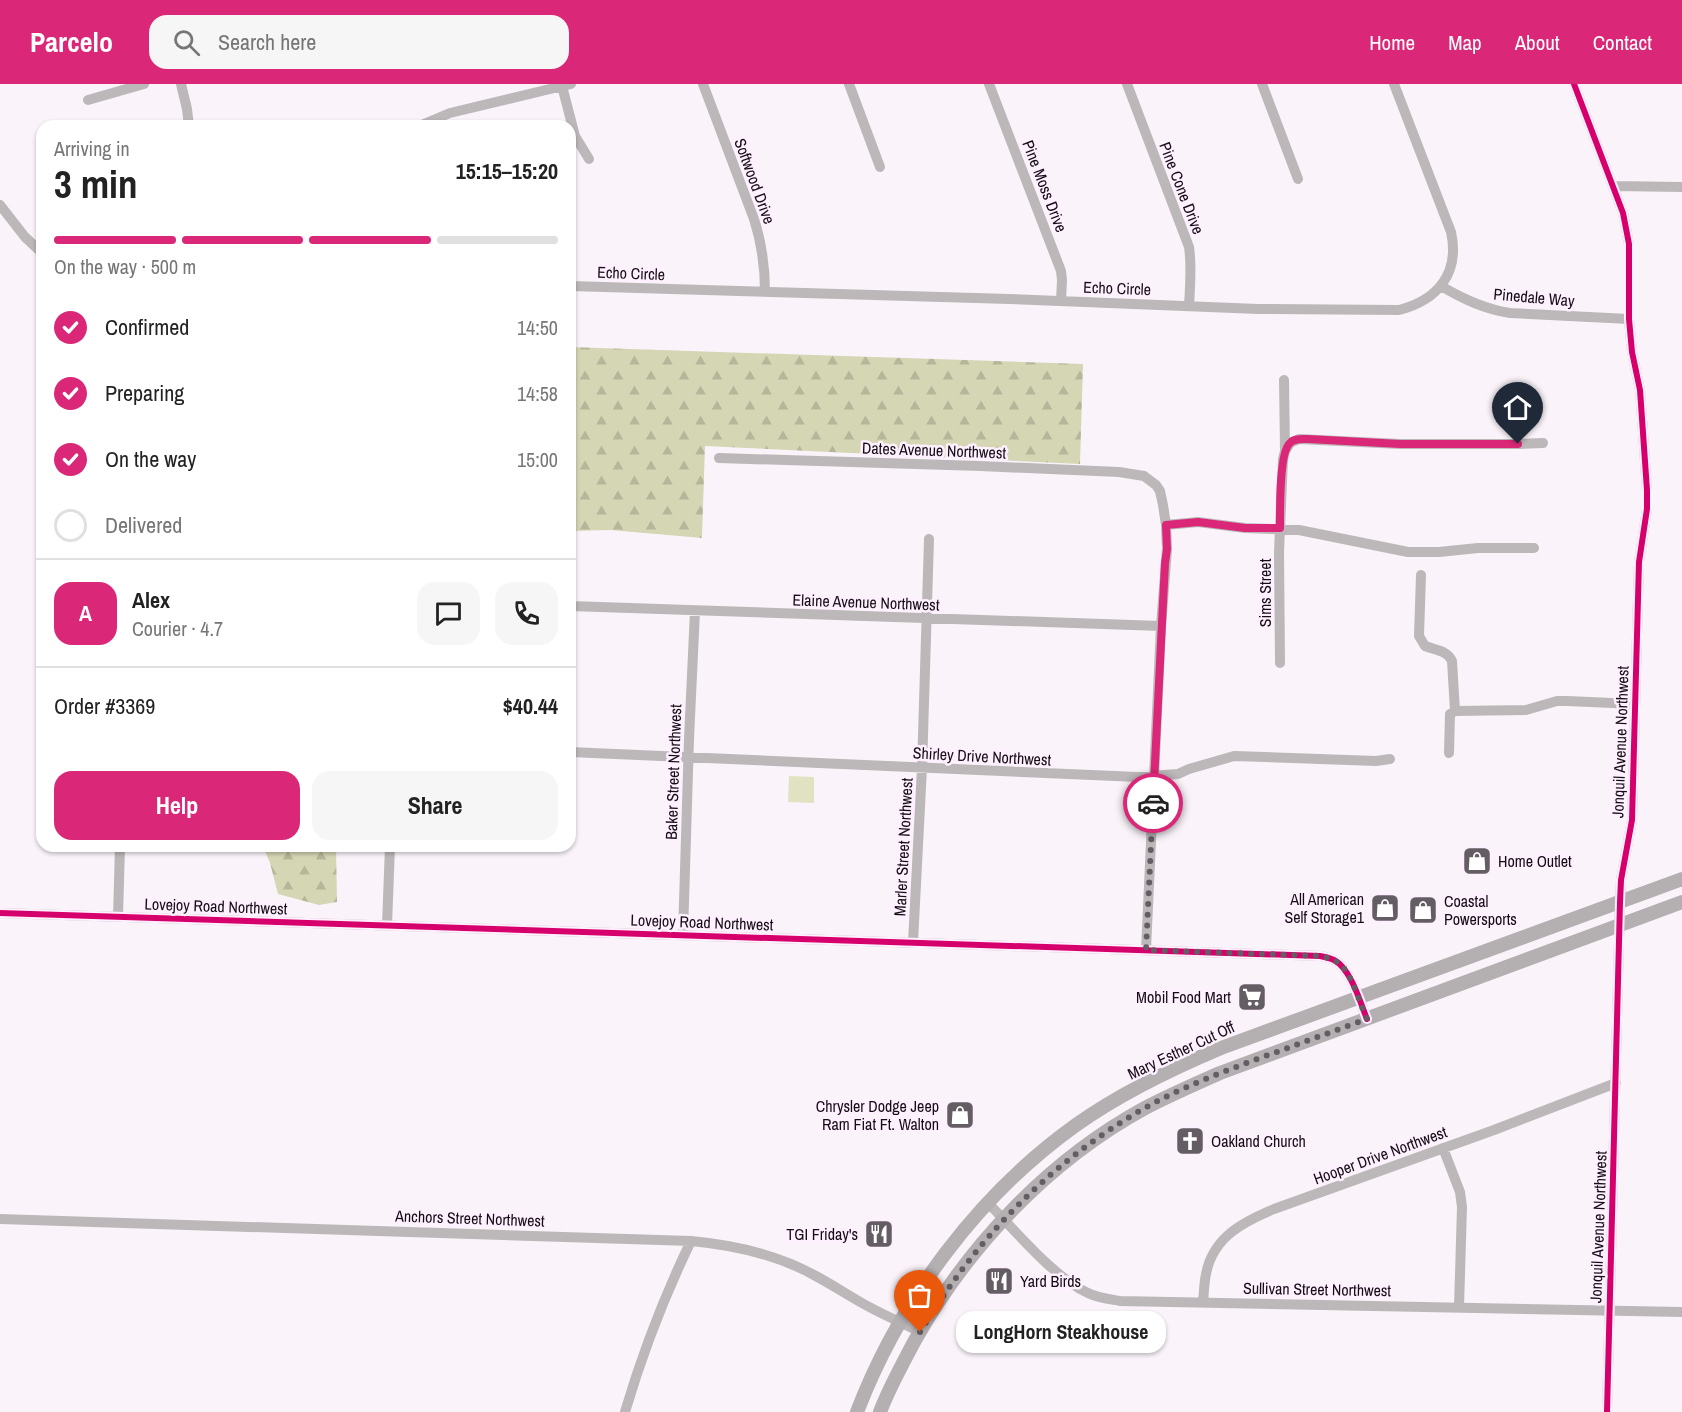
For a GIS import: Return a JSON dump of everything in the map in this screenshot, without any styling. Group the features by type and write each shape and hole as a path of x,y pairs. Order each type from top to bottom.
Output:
{"main road":[{"name":"Mary Esther Cut Off","path":"857,1412 880,1360 901,1322 952,1246 974,1218 1030,1162 1075,1126 1123,1095 1221,1048 1682,879"},
{"path":"880,1412 901,1365 920,1332 958,1273 1004,1219 1027,1195 1062,1166 1135,1114 1220,1073 1682,902"},
{"path":"1123,1095 1135,1114"}],"street":[{"path":"88,100 144,84"},
{"path":"181,84 188,120"},
{"name":"Softwood Drive","path":"703,84 758,230 764,255 765,292"},
{"path":"849,84 880,167"},
{"name":"Pine Moss Drive","path":"989,84 1061,271 1061,301"},
{"name":"Pine Cone Drive","path":"1127,84 1189,248 1191,273 1189,306"},
{"path":"1262,84 1298,179"},
{"path":"1394,84 1451,232 1453,248 1451,264 1441,286"},
{"name":"Jonquil Avenue Northwest","path":"1574,84 1623,213 1629,244 1629,319 1632,352 1640,390 1647,490 1647,509 1639,562 1632,820 1621,880 1620,902 1607,1412"},
{"path":"433,120 450,113 567,85 572,120"},
{"path":"576,138 589,159"},
{"path":"1613,186 1682,187"},
{"path":"0,206 36,247"},
{"name":"Echo Circle","path":"576,286 1189,306 1399,310 1410,308 1423,301 1441,286"},
{"name":"Pinedale Way","path":"1441,286 1465,300 1493,310 1510,313 1629,319"},
{"name":"Sims Street","path":"1281,663 1280,528 1285,451 1284,380"},
{"path":"1285,451 1290,442 1299,439 1400,444 1543,443"},
{"name":"Dates Avenue Northwest","path":"719,458 991,466 1131,473 1147,478 1156,485 1160,491 1166,525"},
{"path":"1146,950 1161,626 1167,549 1166,525 1198,522 1245,528 1299,530 1408,552 1534,548"},
{"name":"Marler Street Northwest","path":"913,942 922,768 929,538"},
{"path":"1420,575 1419,636 1425,646 1445,652 1452,661 1455,711"},
{"name":"Elaine Avenue Northwest","path":"576,606 1161,626"},
{"name":"Baker Street Northwest","path":"683,935 695,611"},
{"path":"1449,753 1450,714 1455,711 1526,710 1557,701 1635,704"},
{"name":"Shirley Drive Northwest","path":"576,752 1084,776 1154,777 1178,774 1234,756 1376,761 1390,759"},
{"path":"118,916 120,852"},
{"path":"387,925 390,852"},
{"name":"Lovejoy Road Northwest","path":"0,913 1320,956 1331,958 1342,966 1367,1019"},
{"name":"Hooper Drive Northwest","path":"1203,1302 1205,1275 1214,1253 1227,1235 1238,1226 1274,1209 1616,1083"},
{"path":"1443,1148 1460,1192 1462,1207 1459,1307"},
{"name":"Sullivan Street Northwest","path":"988,1203 1066,1281 1089,1294 1120,1301 1682,1312"},
{"name":"Anchors Street Northwest","path":"0,1219 691,1241 732,1246 769,1256 813,1275 864,1305 920,1332"},
{"path":"625,1412 651,1330 691,1241"}],"green space":[{"path":"576,347 1083,364 1080,464 705,446 702,538 610,530 576,531"},
{"path":"789,776 814,777 814,803 788,802"},
{"path":"265,852 336,852 337,902 319,905 278,894"}],"cycle path":[{"path":"1574,84 1623,213 1629,244 1629,319 1632,352 1640,390 1647,490 1647,509 1639,562 1632,820 1621,880 1620,902 1607,1412"},
{"path":"0,913 1320,956 1340,964 1354,986 1367,1019"}],"way so far":[{"path":"920,1332 958,1273 983,1241 1027,1195 1083,1149 1144,1109 1180,1091 1220,1073 1367,1019 1348,976 1342,966 1331,958 1146,950 1153,803"}],"place":[{"name":"Home Outlet","path":"1477,861"},
{"name":"All American Self Storage1","path":"1385,908"},
{"name":"Coastal Powersports","path":"1423,910"},
{"name":"Mobil Food Mart","path":"1252,997"},
{"name":"Chrysler Dodge Jeep Ram Fiat Ft. Walton","path":"960,1115"},
{"name":"Oakland Church","path":"1190,1141"},
{"name":"TGI Friday's","path":"879,1234"},
{"name":"Yard Birds","path":"999,1281"},
{"name":"LongHorn Steakhouse","path":"920,1332"}],"route":[{"path":"1153,803 1167,549 1166,525 1198,522 1245,528 1280,528 1283,459 1287,446 1293,440 1400,444 1518,444"}]}
